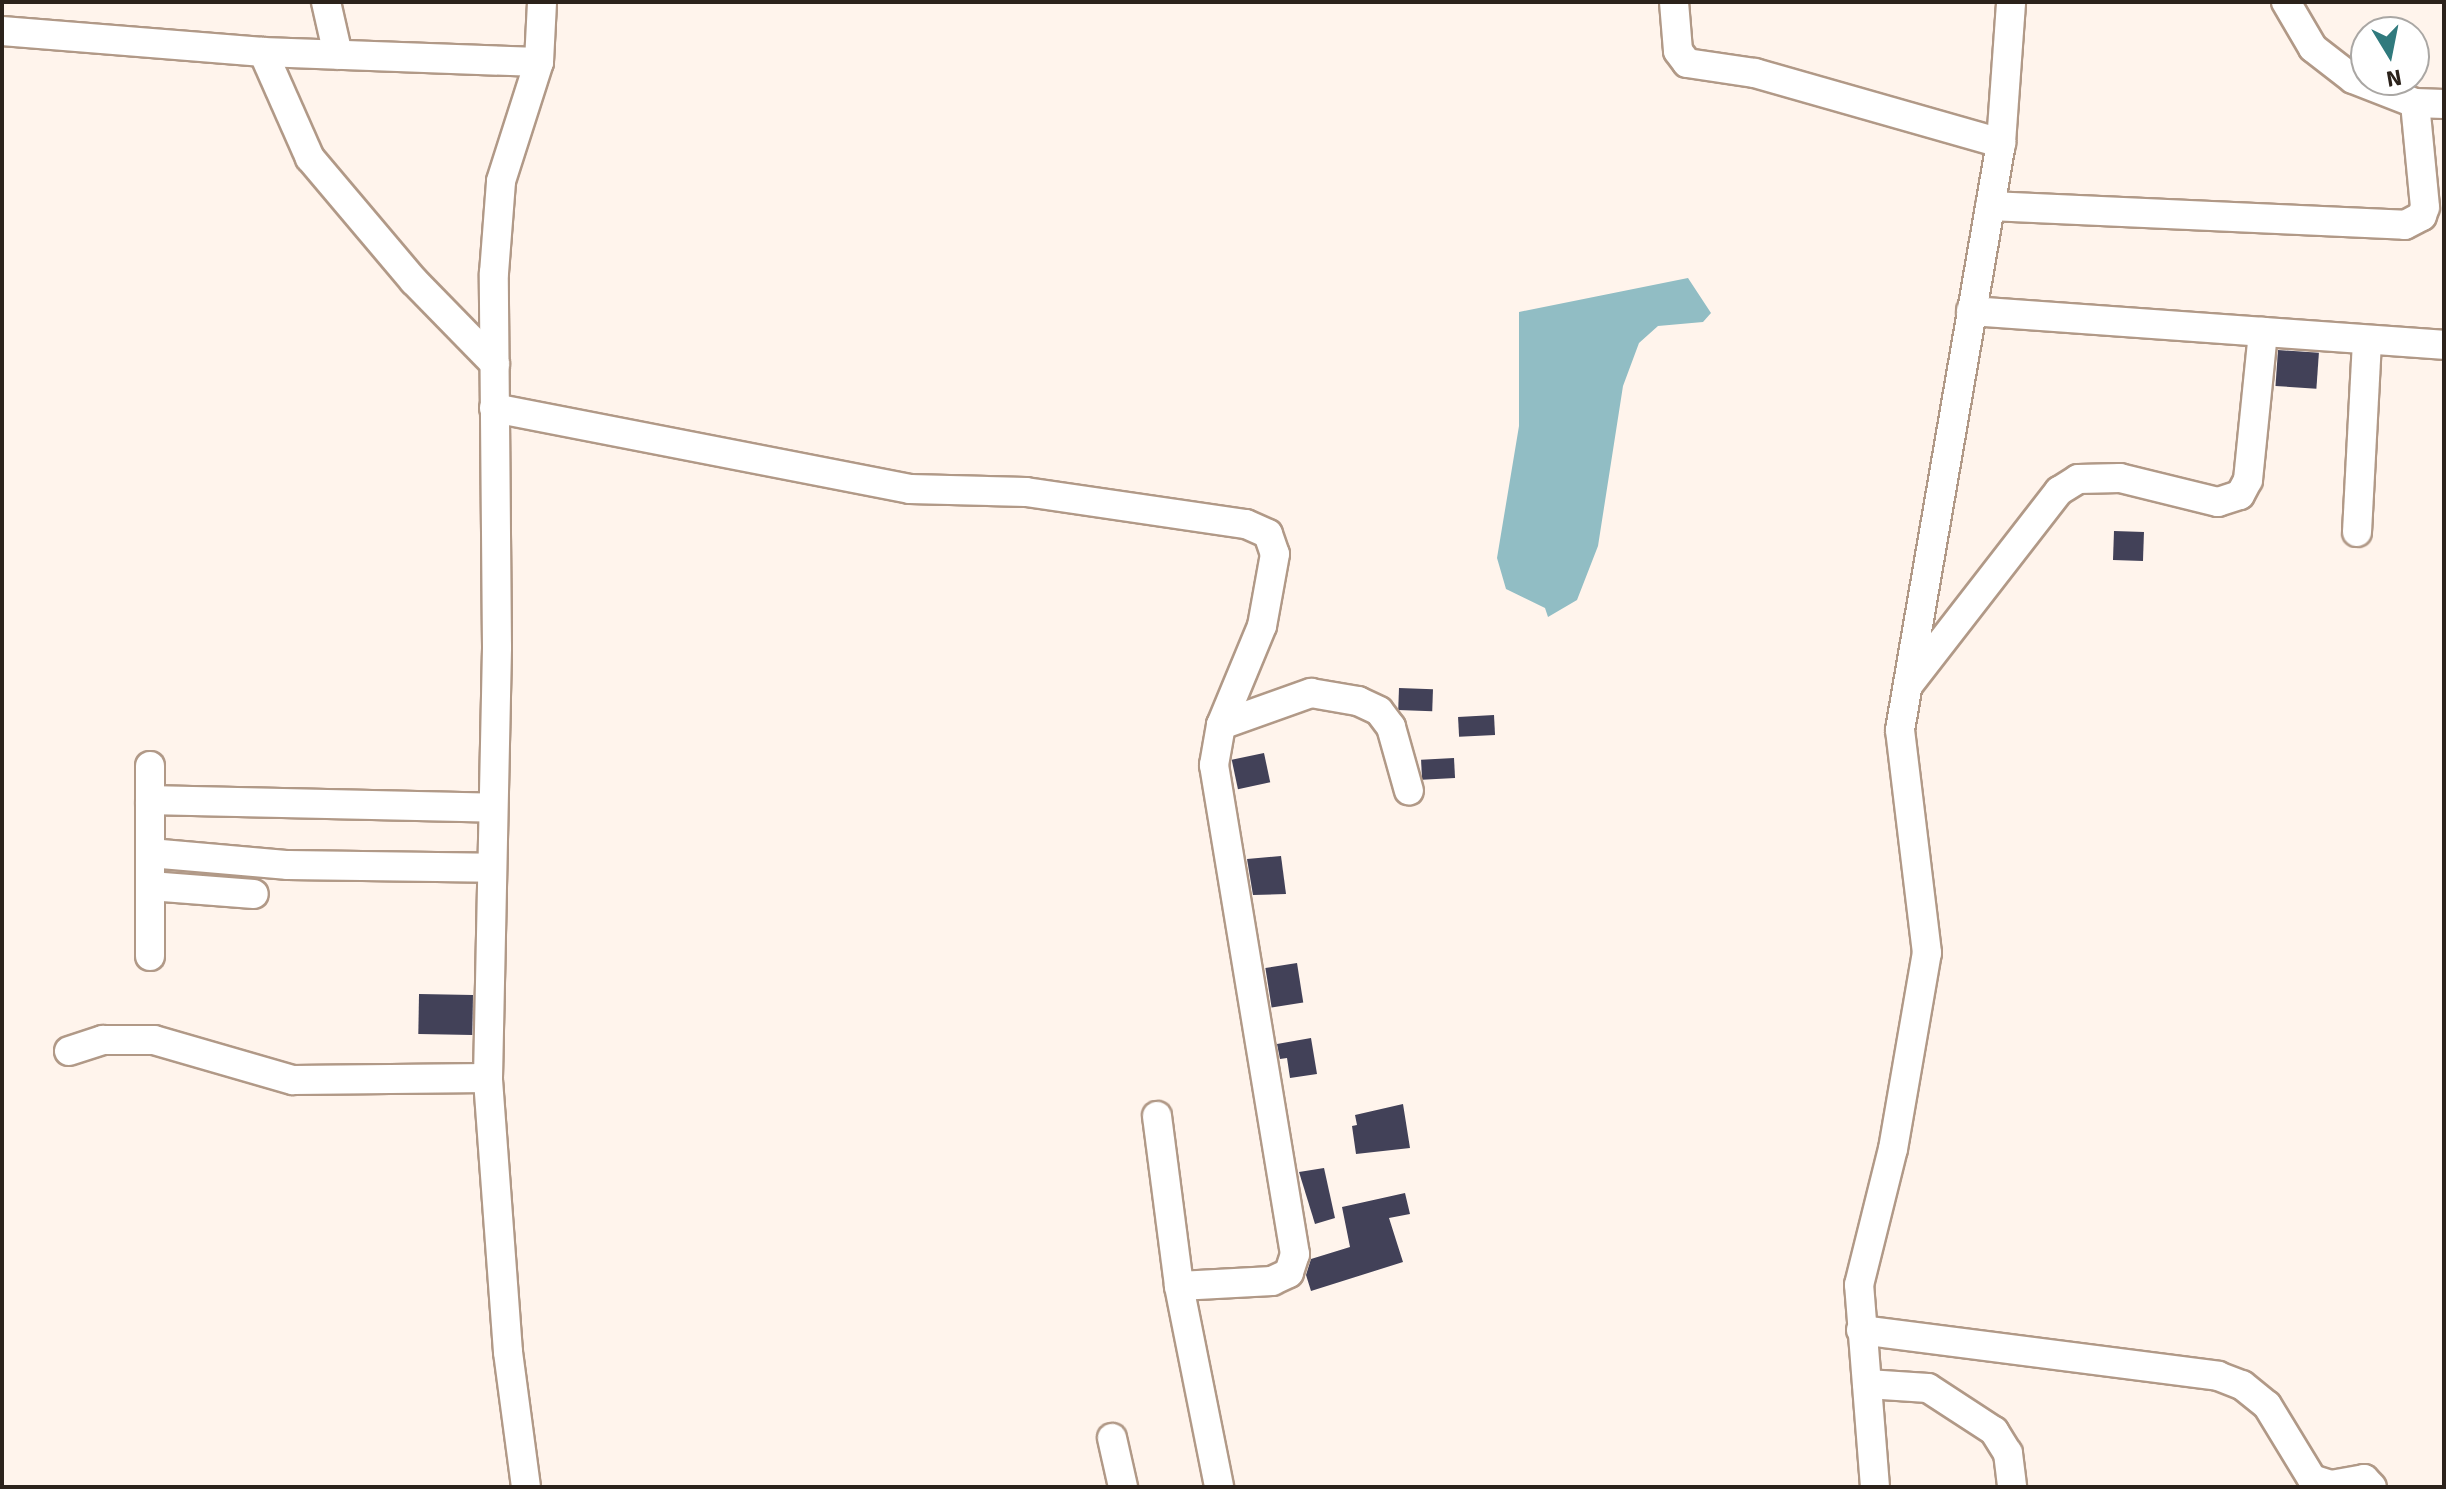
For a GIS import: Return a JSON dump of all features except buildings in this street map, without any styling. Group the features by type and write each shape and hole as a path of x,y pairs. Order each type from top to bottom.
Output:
{"street":[{"path":"326,2 338,55"},
{"path":"526,1487 508,1352 488,1078 493,808 494,408 501,181 539,62 542,2"},
{"path":"1674,2 1678,51 1687,63 1755,73 2001,143"},
{"path":"1875,1487 1859,1285 1893,1149 1927,953 1901,746 1908,686 2001,143 2011,2"},
{"path":"2286,2 2313,48 2332,65 2376,90 2415,103 2444,104"},
{"path":"2,31 263,52 539,62"},
{"path":"263,52 310,158 422,290 495,364"},
{"path":"1990,206 2405,225 2422,216 2425,207 2415,103"},
{"path":"1971,311 2443,345"},
{"path":"1908,686 2059,491 2078,479 2120,478 2218,502 2240,495 2248,480 2263,332"},
{"path":"2357,532 2367,340"},
{"path":"494,408 910,489 1026,492 1260,528 1275,554 1269,592 1262,626 1221,725 1215,748 1216,787 1295,1254 1289,1273 1272,1281 1179,1286"},
{"path":"1221,725 1311,693 1358,701 1387,718 1409,791"},
{"path":"150,766 150,956"},
{"path":"150,800 493,808"},
{"path":"150,853 288,865 492,868"},
{"path":"150,886 254,894"},
{"path":"69,1051 103,1040 154,1040 293,1080 488,1078"},
{"path":"1157,1116 1179,1286 1219,1487"},
{"path":"1861,1330 2218,1376 2242,1385 2267,1405 2312,1479 2331,1485 2356,1478 2372,1487"},
{"path":"1867,1384 1928,1388 1994,1431 2008,1453 2012,1487"},
{"path":"1112,1438 1123,1487"}],"water":[{"path":"1688,278 1711,313 1703,322 1658,326 1639,343 1623,386 1598,546 1577,600 1548,617 1545,608 1506,589 1497,558 1519,426 1519,312"}]}
